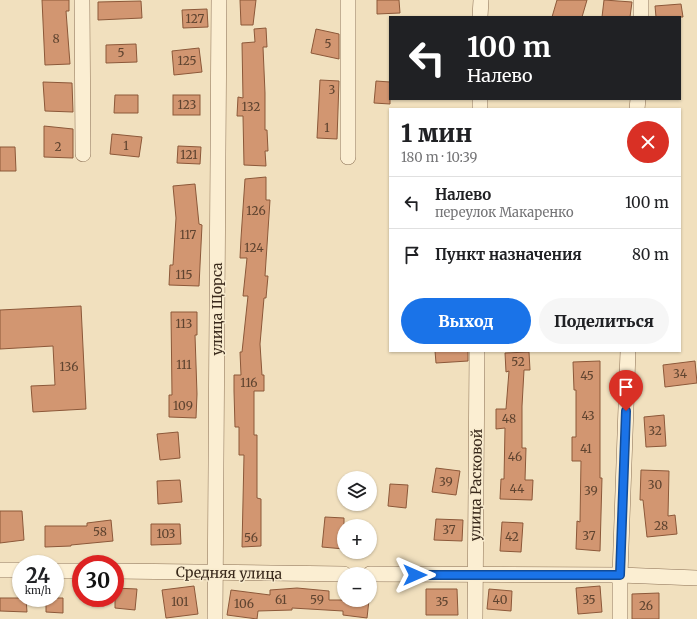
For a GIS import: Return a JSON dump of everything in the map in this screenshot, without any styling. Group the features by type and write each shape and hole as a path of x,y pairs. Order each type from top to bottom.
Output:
{"street":[{"path":"82,0 83,154"},
{"name":"улица Щорса","path":"216,619 219,0"},
{"path":"348,0 348,157"},
{"path":"480,16 481,0"},
{"path":"641,0 641,16"},
{"name":"улица Расковой","path":"474,619 477,352"},
{"path":"620,619 620,575 628,352"},
{"path":"0,570 12,570"},
{"name":"Средняя улица","path":"124,572 337,574"},
{"path":"377,574 620,575 697,578"}],"building":[{"path":"42,0 69,0 69,11 66,11 70,64 45,65"},
{"path":"240,0 256,0 253,25 241,25"},
{"path":"377,0 399,0 400,13 377,14"},
{"path":"557,0 587,0 582,16 552,16"},
{"path":"604,0 632,2 630,16 602,16"},
{"path":"141,1 142,18 98,20 98,2"},
{"path":"681,4 683,17 656,16 655,6"},
{"path":"207,9 208,27 183,28 182,10"},
{"path":"266,28 267,47 263,47 265,130 267,130 268,151 265,151 266,166 244,165 243,116 237,116 238,97 243,98 242,43 255,42 254,29"},
{"path":"316,29 339,34 339,59 311,53"},
{"path":"136,44 137,62 106,63 106,45"},
{"path":"199,48 202,72 174,75 172,51"},
{"path":"320,80 339,81 337,139 317,138"},
{"path":"376,81 389,82 390,104 374,103"},
{"path":"43,82 72,83 73,112 45,111"},
{"path":"115,95 138,95 138,113 114,113"},
{"path":"173,95 200,95 200,115 173,115"},
{"path":"44,126 73,129 73,158 44,157"},
{"path":"112,134 142,137 139,157 110,154"},
{"path":"178,146 201,147 200,164 177,163"},
{"path":"0,147 15,147 16,171 0,171"},
{"path":"266,177 266,200 270,200 265,276 268,276 266,298 264,298 260,344 262,375 264,375 264,391 254,391 254,435 257,435 257,498 261,499 261,546 242,547 244,455 239,455 239,427 235,427 234,391 234,375 241,375 240,352 242,352 248,296 243,296 247,258 240,258 241,238 245,179"},
{"path":"195,184 199,224 202,225 199,286 169,285 170,265 173,265 176,218 173,186"},
{"path":"81,306 86,409 33,412 31,386 55,385 53,346 0,349 0,310"},
{"path":"171,312 197,312 197,335 195,335 197,394 196,418 169,417 169,395 172,395"},
{"path":"435,352 468,352 468,361 436,363"},
{"path":"529,352 530,370 524,370 522,448 526,448 525,480 533,480 532,500 500,499 501,479 504,479 505,428 496,429 496,409 506,409 509,371 506,372 505,353"},
{"path":"600,361 600,478 602,478 600,551 576,549 577,521 580,522 581,461 572,461 572,437 576,437 576,390 574,390 573,362"},
{"path":"695,361 697,383 665,387 663,365"},
{"path":"664,415 666,446 646,447 644,417"},
{"path":"178,432 180,458 160,460 157,434"},
{"path":"436,468 460,471 456,495 432,492"},
{"path":"641,470 669,471 668,516 675,515 677,534 647,537 643,500 640,500"},
{"path":"180,480 182,502 158,504 157,481"},
{"path":"390,484 408,485 406,508 388,506"},
{"path":"0,511 22,511 24,540 0,543"},
{"path":"325,517 344,518 337,519 337,548 322,547"},
{"path":"436,519 463,520 462,541 434,540"},
{"path":"111,520 113,541 71,546 45,547 45,526 87,526 87,523"},
{"path":"502,522 523,523 521,552 500,551"},
{"path":"151,524 180,524 181,544 151,545"},
{"path":"194,586 198,614 166,618 162,590"},
{"path":"600,586 602,612 578,614 576,588"},
{"path":"124,588 137,589 135,610 115,608 124,607"},
{"path":"297,588 329,591 329,600 337,600 337,607 368,607 367,618 343,615 343,611 292,608 292,610 258,611 257,619 227,615 231,590 270,595 270,590"},
{"path":"426,589 457,589 458,615 426,615"},
{"path":"489,589 512,591 511,611 487,609"},
{"path":"659,593 659,619 632,619 632,594"},
{"path":"0,598 12,598 12,607 27,607 27,612 0,611"},
{"path":"46,607 63,607 63,613 46,612"}],"route":[{"path":"415,575 620,575 626,411"}]}
